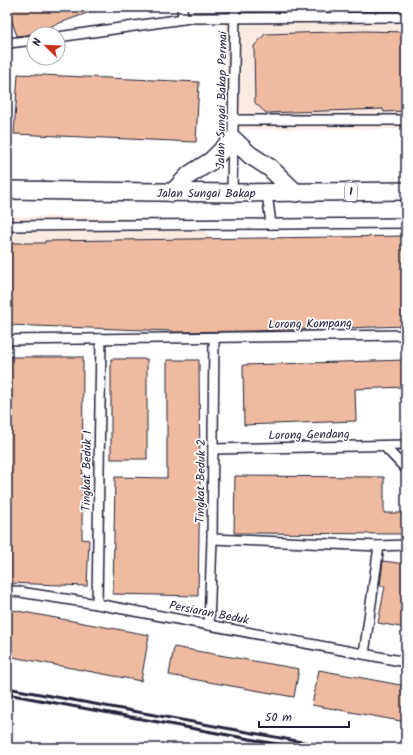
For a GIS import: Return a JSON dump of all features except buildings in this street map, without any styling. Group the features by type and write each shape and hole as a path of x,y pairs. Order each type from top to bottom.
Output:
{"highway":[{"path":"172,192 188,175 211,161 233,139 250,155 270,168 296,193"},
{"name":"Jalan Sungai Bakap","path":"7,190 232,193 406,192"}],"street":[{"path":"182,7 183,19"},
{"name":"Jalan Sungai Bakap Permai","path":"232,193 235,7"},
{"path":"337,7 340,17"},
{"path":"66,36 183,19 235,17 406,17"},
{"path":"7,42 26,41"},
{"path":"233,120 406,120"},
{"path":"267,193 272,224"},
{"path":"7,226 406,223"},
{"name":"Lorong Kompang","path":"7,340 406,335"},
{"name":"Tingkat Beduk 2","path":"209,625 212,539 214,338"},
{"name":"Tingkat Beduk 1","path":"97,604 101,339"},
{"name":"Lorong Gendang","path":"213,449 406,445"},
{"path":"384,446 406,469"},
{"path":"212,539 379,546 406,545"},
{"path":"364,654 379,546"},
{"name":"Persiaran Beduk","path":"7,590 97,604 406,662"}],"shaded area":[{"path":"226,9 406,9 406,129 224,129"},
{"path":"7,216 195,219 250,283 7,279"}],"railway":[{"path":"7,688 335,748"},
{"path":"7,694 298,748"}]}
